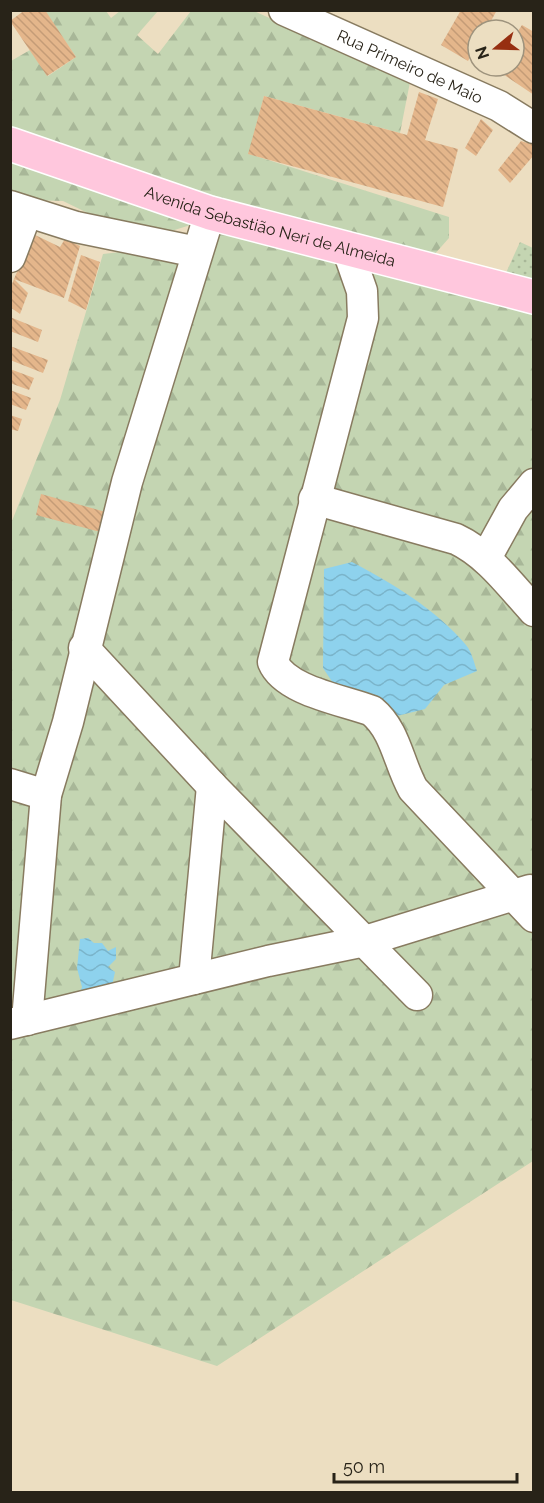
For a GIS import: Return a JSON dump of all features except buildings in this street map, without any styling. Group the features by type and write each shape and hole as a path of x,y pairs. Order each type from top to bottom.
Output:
{"main road":[{"name":"Avenida Sebastião Neri de Almeida","path":"10,144 210,213 534,297"}],"street":[{"name":"Rua Primeiro de Maio","path":"284,10 499,106 534,128"},
{"path":"10,257 19,209 76,227 197,252"},
{"path":"210,213 127,482 84,648 68,722 46,795 19,1022 527,901"},
{"path":"347,248 362,291 363,318 273,662 277,671 302,687 372,711 381,718 389,728 403,771 413,789 527,901"},
{"path":"486,558 513,509 534,484"},
{"path":"314,499 456,539 471,546 486,558 534,611"},
{"path":"84,648 212,786 417,995"},
{"path":"10,784 46,795"},
{"path":"194,979 212,786"}],"green space":[{"path":"45,11 106,11 111,18 120,11 158,11 137,35 158,54 191,11 254,11 410,82 400,133 264,96 249,154 449,217 449,238 425,265 11,141 11,61 30,50 48,76 76,57"},
{"path":"11,159 200,222 165,233 98,218 63,201 30,200 11,193"},
{"path":"223,231 533,313 533,1161 217,1366 11,1300 10,526 60,400 103,254 172,246"},
{"path":"520,242 533,248 533,282 505,275"}],"water":[{"path":"352,562 398,588 442,620 468,648 477,671 444,685 425,709 397,716 337,689 323,668 324,569"},
{"path":"88,938 94,943 102,943 108,951 116,947 116,959 108,967 115,972 110,995 79,995 82,987 77,968 80,939"}]}
